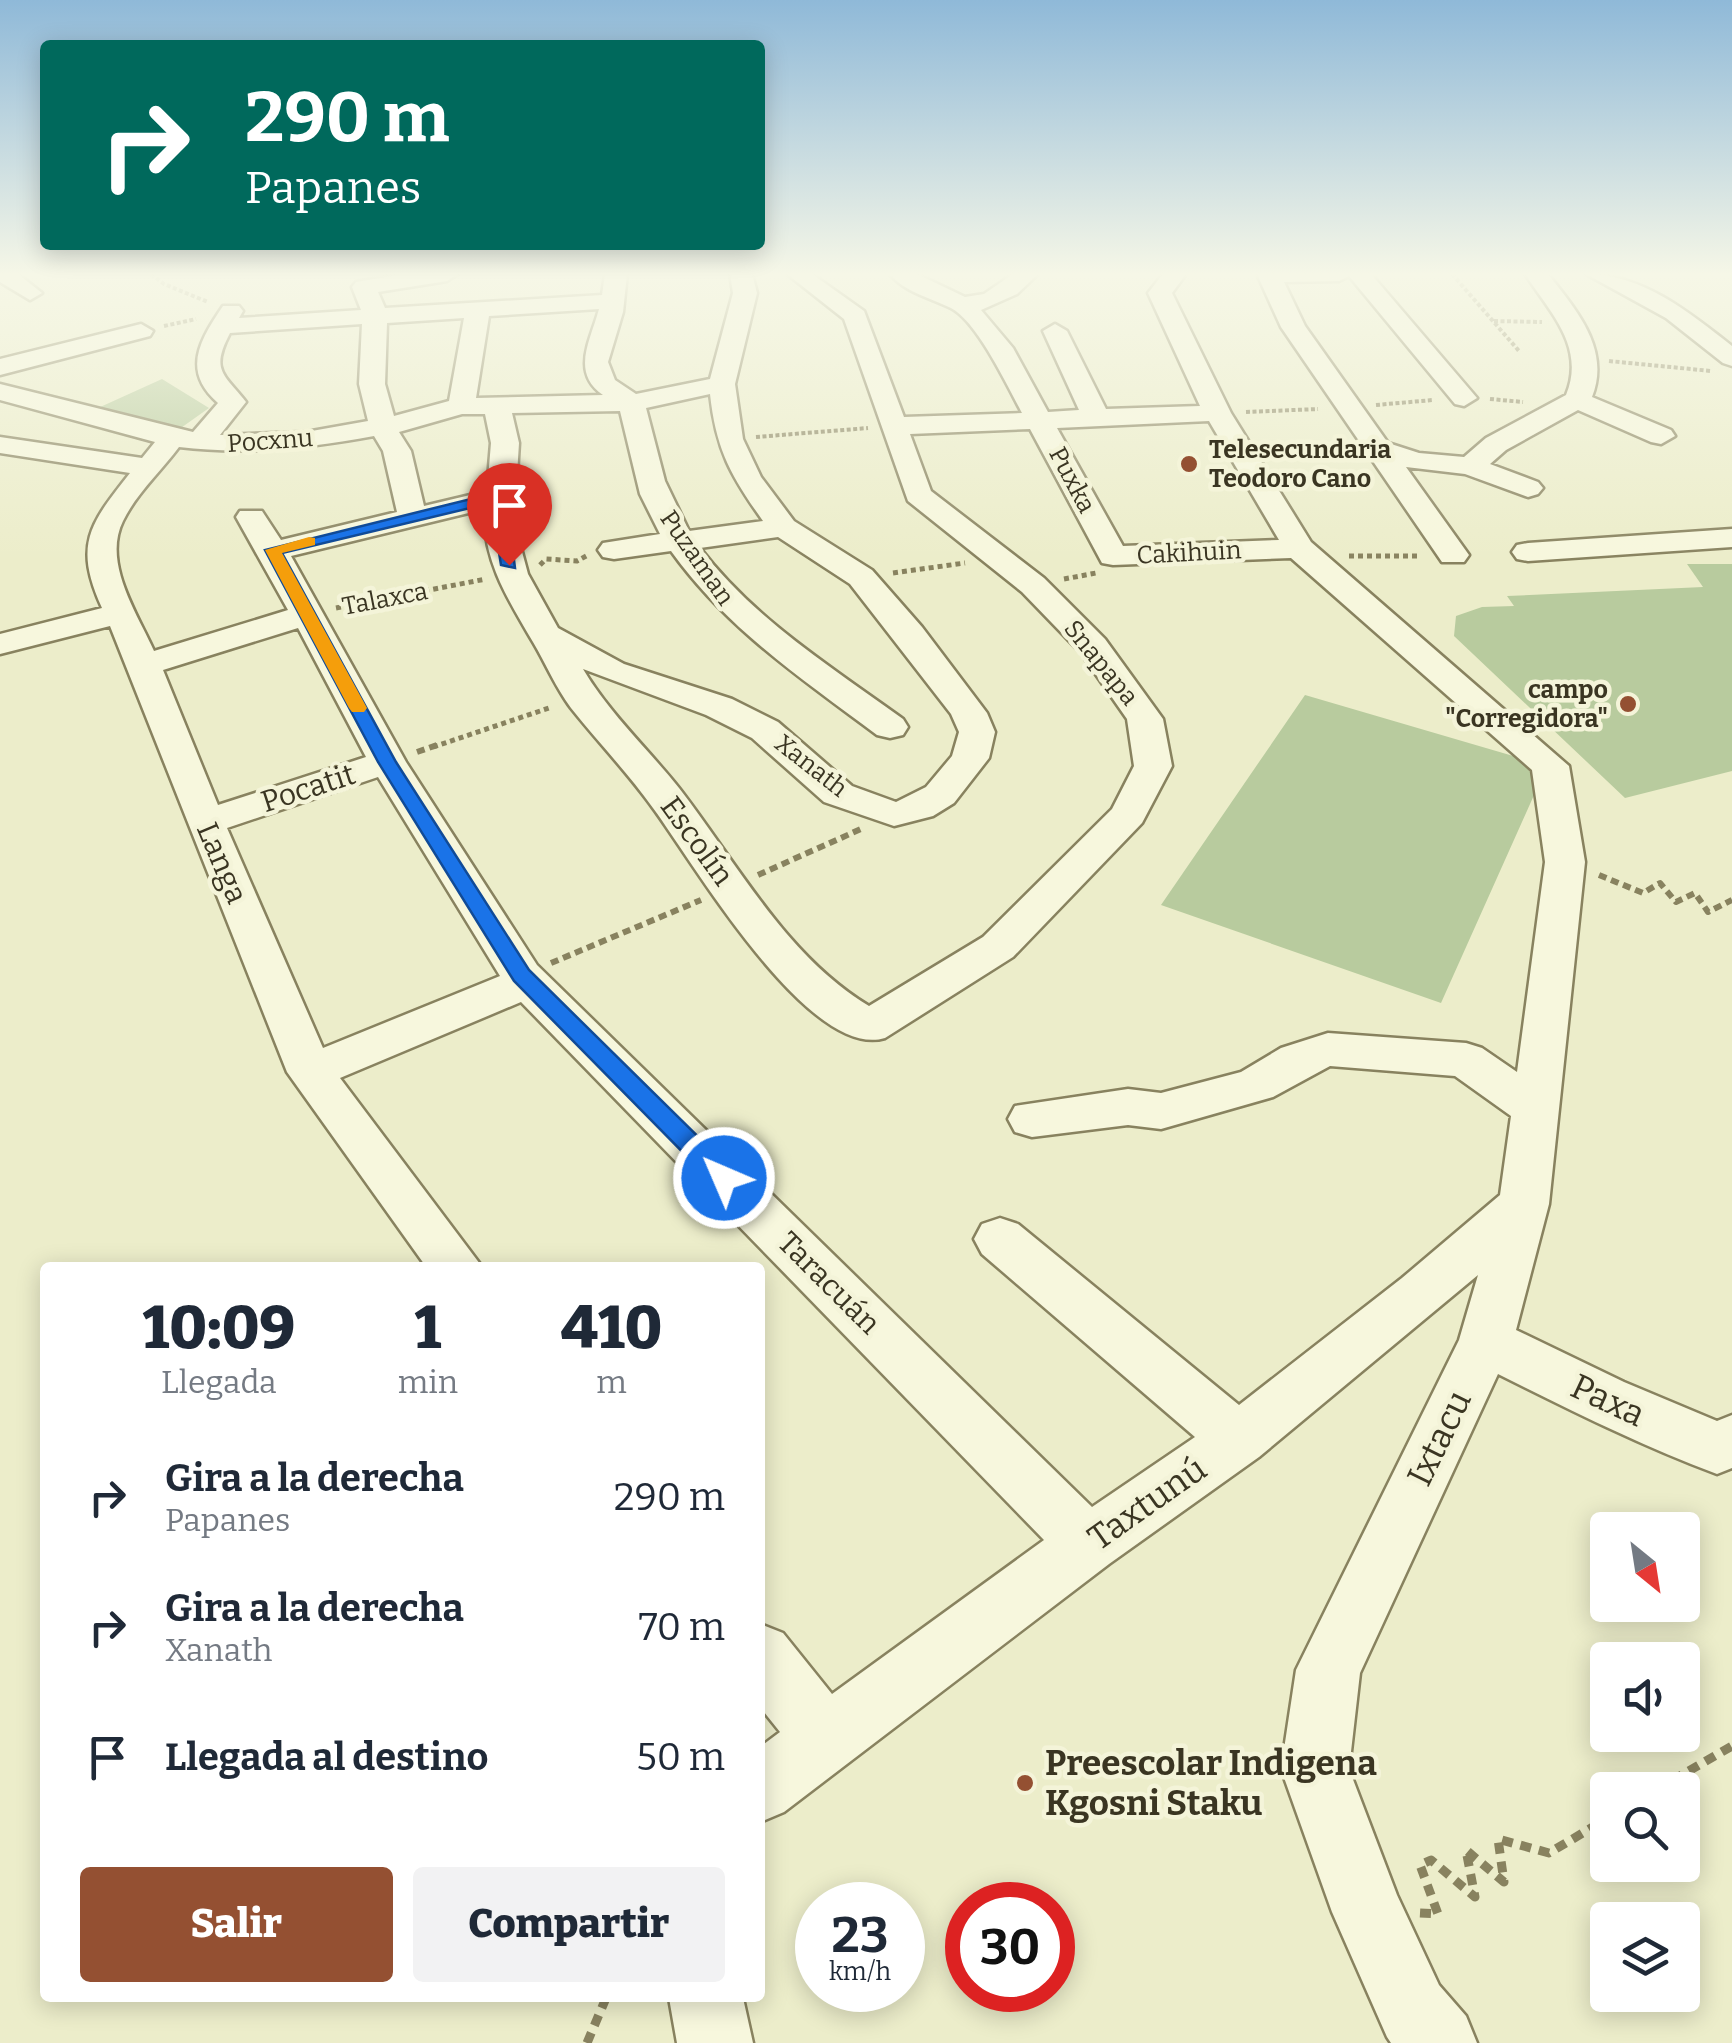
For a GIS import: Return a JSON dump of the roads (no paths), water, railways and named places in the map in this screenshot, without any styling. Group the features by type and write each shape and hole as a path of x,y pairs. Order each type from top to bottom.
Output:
{"street":[{"name":"Langa","path":"206,369 214,388 232,402 174,450 108,522 102,558 109,589 123,613 310,1072 453,1262"},
{"path":"373,369 372,384 383,427 397,450 406,498 414,516"},
{"path":"461,406 467,369"},
{"name":"Puzaman","path":"599,369 604,384 631,402 659,504 680,542 738,615 890,726"},
{"name":"Xanath","path":"496,404 505,442 499,522 510,570 534,619 546,634 612,671 719,708 764,730 801,758 838,794 894,814 920,808 940,795 970,758 977,732 957,698 861,577 783,526 747,478 729,438 722,384 726,369"},
{"name":"Snapapa","path":"868,1027 998,947 1128,815 1153,766 1145,719 1093,646 1033,585 918,495 874,369"},
{"name":"Puxka","path":"1012,369 1113,556"},
{"path":"1073,369 1097,419"},
{"name":"Ixtacu","path":"1196,369 1217,413 1304,552 1550,766 1565,862 1524,1204 1486,1340 1328,1670 1315,1769 1368,1912 1414,2012 1439,2043"},
{"path":"1324,369 1453,556"},
{"path":"1440,369 1464,398"},
{"path":"1470,466 1496,444 1570,404 1584,369"},
{"name":"Pocxnu","path":"174,450 274,444 383,427 461,406 631,402 722,384"},
{"path":"0,392 174,450"},
{"path":"1570,404 1661,436"},
{"path":"894,426 1217,413"},
{"path":"0,445 174,450"},
{"path":"1378,449 1416,460 1470,466 1528,488"},
{"path":"273,550 499,497"},
{"name":"Taracuán","path":"250,517 273,550 387,762 528,982 1088,1544"},
{"path":"614,550 783,526"},
{"path":"1528,552 1732,538"},
{"name":"Cakihuin","path":"1113,556 1304,552"},
{"path":"0,644 123,613"},
{"name":"Talaxca","path":"144,664 308,614"},
{"name":"Escolín","path":"546,634 582,698 674,809 732,887 748,918 824,999 868,1027"},
{"name":"Pocatit","path":"205,822 387,762"},
{"path":"310,1072 528,982"},
{"path":"1032,1119 1128,1107 1161,1111 1256,1085 1297,1060 1328,1049 1466,1060 1534,1108"},
{"name":"Taxtunú","path":"765,1784 1088,1544 1239,1439 1421,1294 1524,1204"},
{"path":"1000,1239 1239,1439"},
{"name":"Paxa","path":"1486,1340 1660,1425 1717,1448 1732,1441"},
{"path":"765,1662 826,1738"},
{"path":"707,2002 715,2043"}],"place":[{"name":"Telesecundaria Teodoro Cano","path":"1189,464"},
{"name":"campo \"Corregidora\"","path":"1628,704"},
{"name":"Preescolar Indigena Kgosni Staku","path":"1025,1783"}]}
